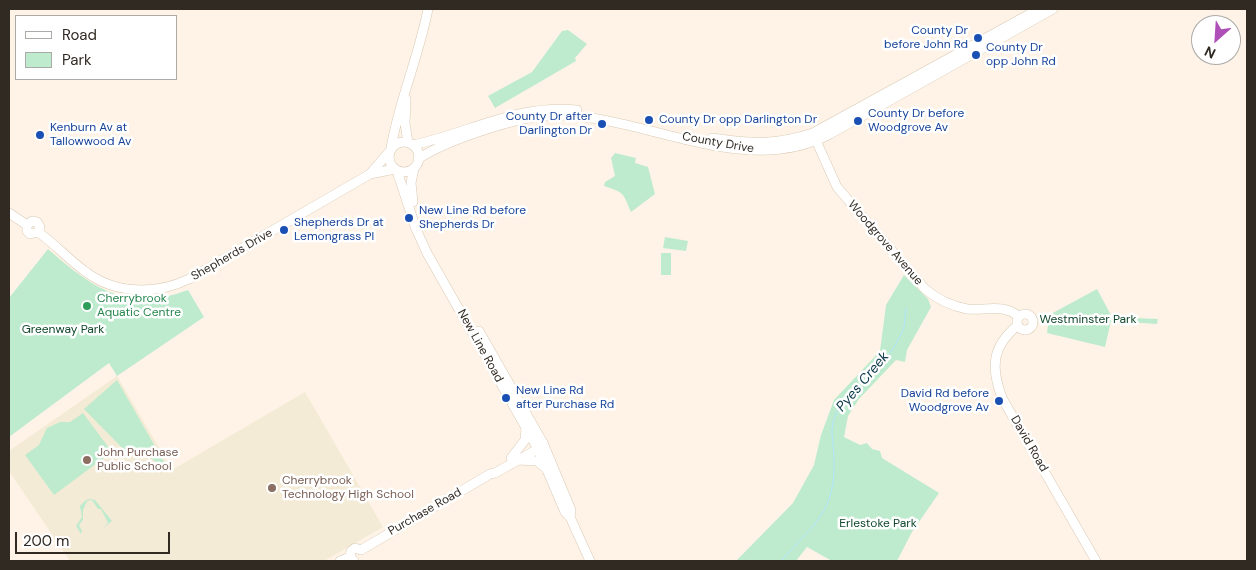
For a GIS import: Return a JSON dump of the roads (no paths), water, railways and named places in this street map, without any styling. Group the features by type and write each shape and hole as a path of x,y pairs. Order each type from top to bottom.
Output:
{"main road":[{"path":"406,96 399,110 389,162 396,170 406,172 414,168 418,159 418,152 410,144 405,123 406,96 428,9"},
{"name":"County Drive","path":"410,144 519,112 557,108 585,111 746,144 815,137 1039,9"},
{"name":"County Drive","path":"418,159 441,146 518,120 558,115 596,119 739,149 779,150 815,137 1053,9"},
{"name":"Woodgrove Avenue","path":"815,137 837,187 925,289 940,300 959,307 977,310 1005,309 1018,321"},
{"path":"390,150 399,143 410,144"},
{"name":"Shepherds Drive","path":"9,213 27,224 26,229 30,234 38,232 84,271 100,281 124,288 154,290 169,287 189,279 370,174 390,150"},
{"name":"New Line Road","path":"414,168 411,194 421,227 539,446 571,510 570,517"},
{"name":"Shepherds Drive","path":"370,174 396,170"},
{"name":"New Line Road","path":"396,170 416,229 427,252 526,429 539,446 565,512 570,517 590,561"},
{"name":"David Road","path":"1018,321 1001,342 996,354 994,377 1002,398 1096,561"},
{"path":"526,429 525,440 514,459 537,461 548,470"},
{"name":"Purchase Road","path":"354,560 353,549 361,550 490,474 493,469 539,446"},
{"path":"340,561 354,560"}],"waterway":[{"name":"Pyes Creek","path":"781,561 813,526 827,505 834,476 832,432 835,416 846,398 877,369 891,352 904,327 906,308"}],"place":[{"name":"County Dr before John Rd","path":"978,38"},
{"name":"County Dr opp John Rd","path":"976,55"},
{"name":"County Dr opp Darlington Dr","path":"649,120"},
{"name":"County Dr before Woodgrove Av","path":"858,121"},
{"name":"County Dr after Darlington Dr","path":"602,124"},
{"name":"Kenburn Av at Tallowwood Av","path":"40,135"},
{"name":"New Line Rd before Shepherds Dr","path":"409,218"},
{"name":"Shepherds Dr at Lemongrass Pl","path":"284,230"},
{"name":"Cherrybrook Aquatic Centre","path":"87,306"},
{"name":"New Line Rd after Purchase Rd","path":"506,398"},
{"name":"David Rd before Woodgrove Av","path":"999,401"},
{"name":"John Purchase Public School","path":"87,460"},
{"name":"Cherrybrook Technology High School","path":"272,488"}],"park label":[{"name":"Westminster Park","path":"1088,320"},
{"name":"Greenway Park","path":"63,330"},
{"name":"Erlestoke Park","path":"878,524"}]}
